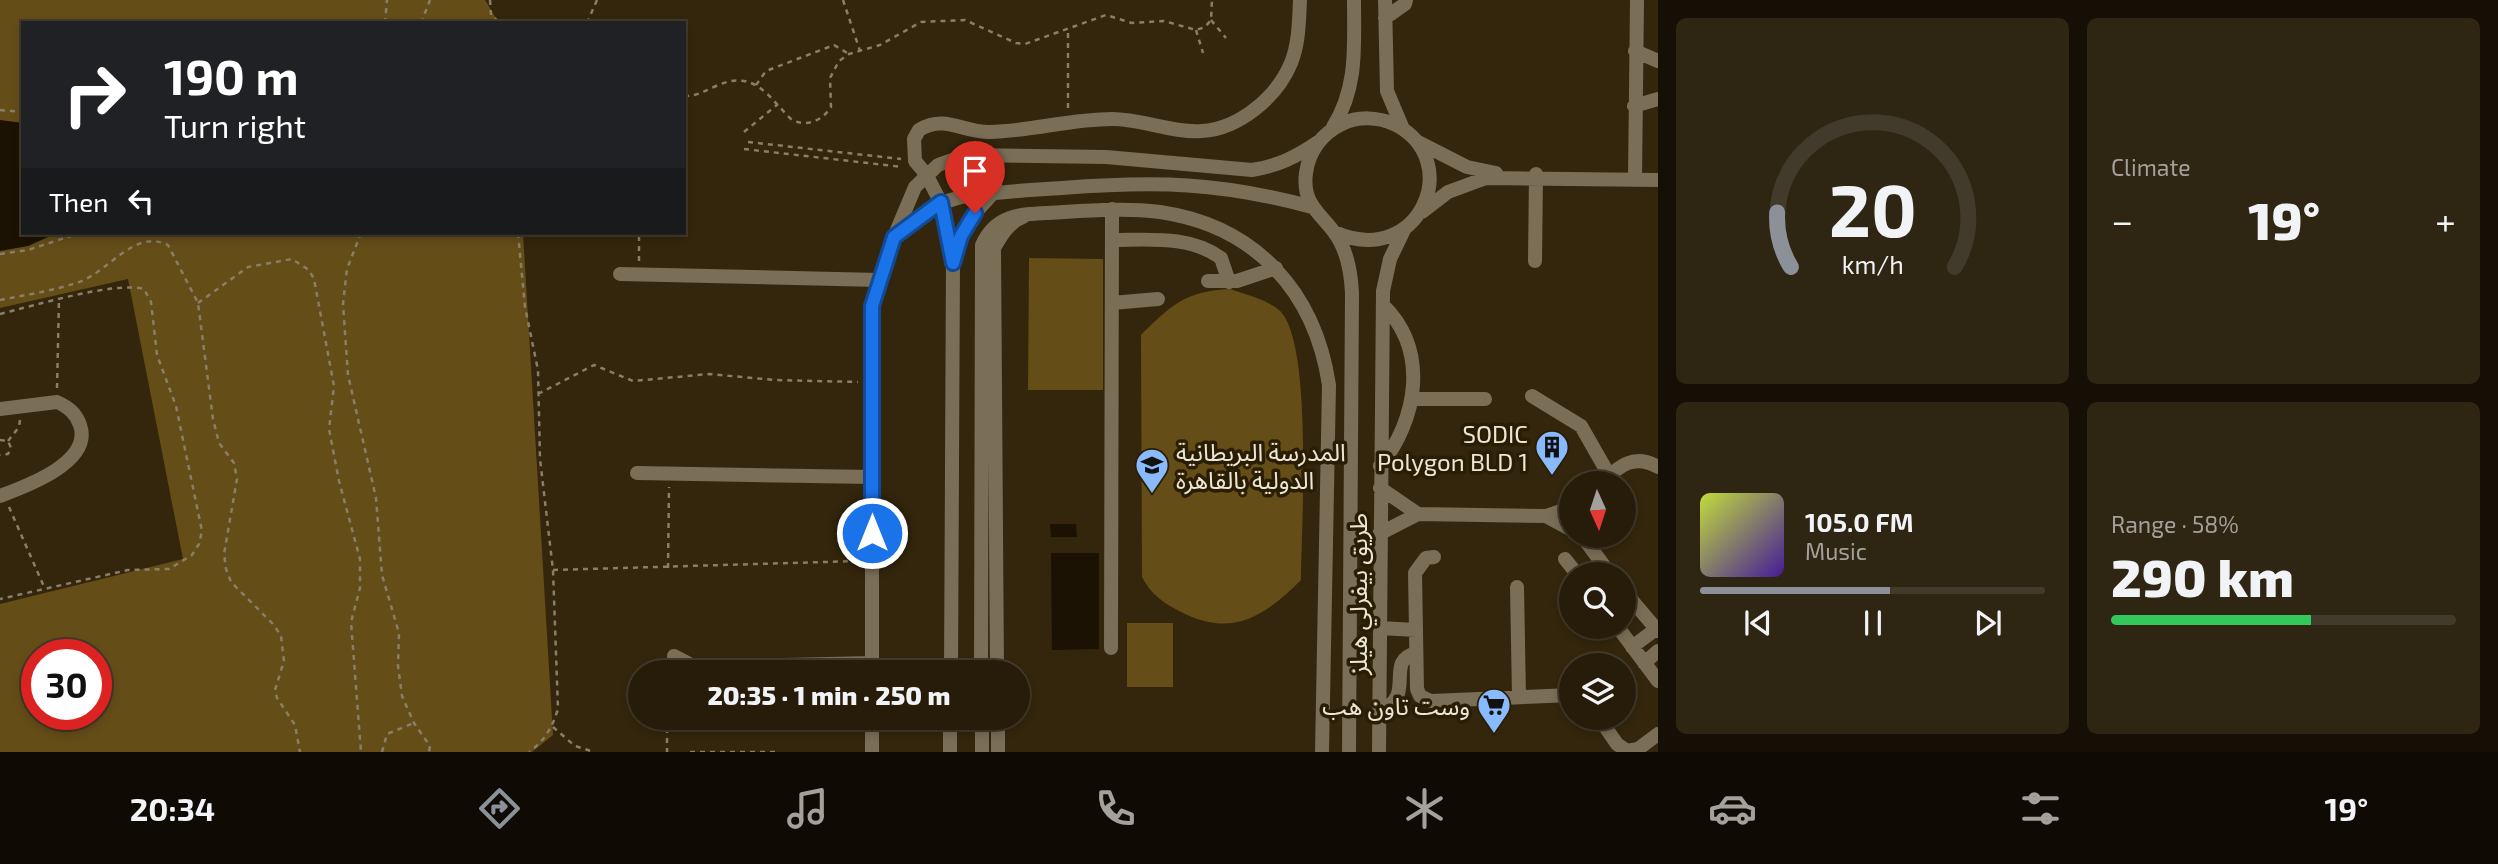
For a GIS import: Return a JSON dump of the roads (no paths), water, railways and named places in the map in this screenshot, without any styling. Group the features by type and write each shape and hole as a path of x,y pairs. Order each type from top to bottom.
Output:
{"street":[{"path":"951,660 953,263 941,202 920,168 914,139 919,130 930,124 953,123 989,132 1116,119 1200,131 1236,122 1278,86 1291,63 1297,38 1300,0"},
{"path":"920,168 966,155 1105,157 1252,170 1295,158 1332,129 1345,108 1352,85 1354,0"},
{"path":"1385,0 1387,90 1403,128"},
{"path":"1385,18 1405,4 1406,0"},
{"path":"1635,176 1637,0"},
{"path":"1635,46 1658,48"},
{"path":"1635,46 1658,61"},
{"path":"1634,111 1658,99"},
{"path":"1634,111 1658,111"},
{"path":"1332,129 1349,121 1367,118 1386,120 1403,128 1417,141 1474,169 1536,176"},
{"path":"1417,141 1426,158 1430,178 1427,198 1418,215"},
{"path":"1318,142 1306,174 1306,191 1312,207 1334,232 1369,242 1404,230 1418,215 1448,192 1476,181 1536,176 1635,176 1658,173"},
{"path":"953,263 961,236 975,213 995,192 998,157"},
{"path":"1105,157 1105,183"},
{"path":"872,660 872,306 920,168"},
{"path":"1535,261 1536,176"},
{"path":"1635,176 1658,180"},
{"path":"899,231 941,202 995,192 1105,183 1188,183 1272,196 1312,207"},
{"path":"1111,648 1112,209"},
{"path":"981,660 988,246 1011,216 1112,209 1159,212 1211,225 1245,244 1276,268 1293,288 1318,334 1329,385 1322,752"},
{"name":"طريق بيفرلي هيلز","path":"1379,752 1383,305 1385,275 1404,230"},
{"name":"طريق بيفرلي هيلز","path":"1334,232 1351,277 1349,752"},
{"path":"1112,240 1159,240 1197,245 1221,258 1230,282"},
{"path":"988,246 997,660"},
{"path":"1208,281 1230,282 1276,268"},
{"path":"620,274 879,281"},
{"path":"1112,303 1158,299"},
{"path":"1380,466 1404,430 1412,399 1409,344 1400,325 1383,305"},
{"path":"1532,396 1581,426 1601,471"},
{"path":"1412,399 1485,399"},
{"path":"0,409 57,402 66,406 79,422 81,442 78,452 63,465 2,495"},
{"path":"1328,416 1351,415"},
{"path":"1615,471 1627,462 1647,461 1658,467"},
{"path":"637,473 872,477"},
{"path":"1380,488 1418,514"},
{"path":"1379,534 1418,514 1546,516 1559,512"},
{"path":"1546,516 1559,523"},
{"path":"1590,548 1601,562"},
{"path":"1434,556 1426,558 1415,573 1417,689 1426,700 1559,695"},
{"path":"1517,587 1519,697"},
{"path":"1632,647 1657,630 1636,605"},
{"path":"1380,628 1416,630"},
{"path":"1626,639 1658,681"},
{"path":"1644,663 1658,651"},
{"path":"1379,711 1396,701 1400,695 1400,663 1407,655 1416,653"},
{"path":"674,656 682,660"},
{"path":"872,730 872,752"},
{"path":"950,730 950,752"},
{"path":"982,730 982,752"},
{"path":"998,730 998,752"},
{"path":"1607,730 1617,744 1627,751 1637,749 1658,734"}],"place":[{"name":"SODIC Polygon BLD 1","path":"1552,477"},
{"name":"المدرسة البريطانية الدولية بالقاهرة","path":"1152,495"},
{"name":"وست تاون هب","path":"1494,735"}]}
